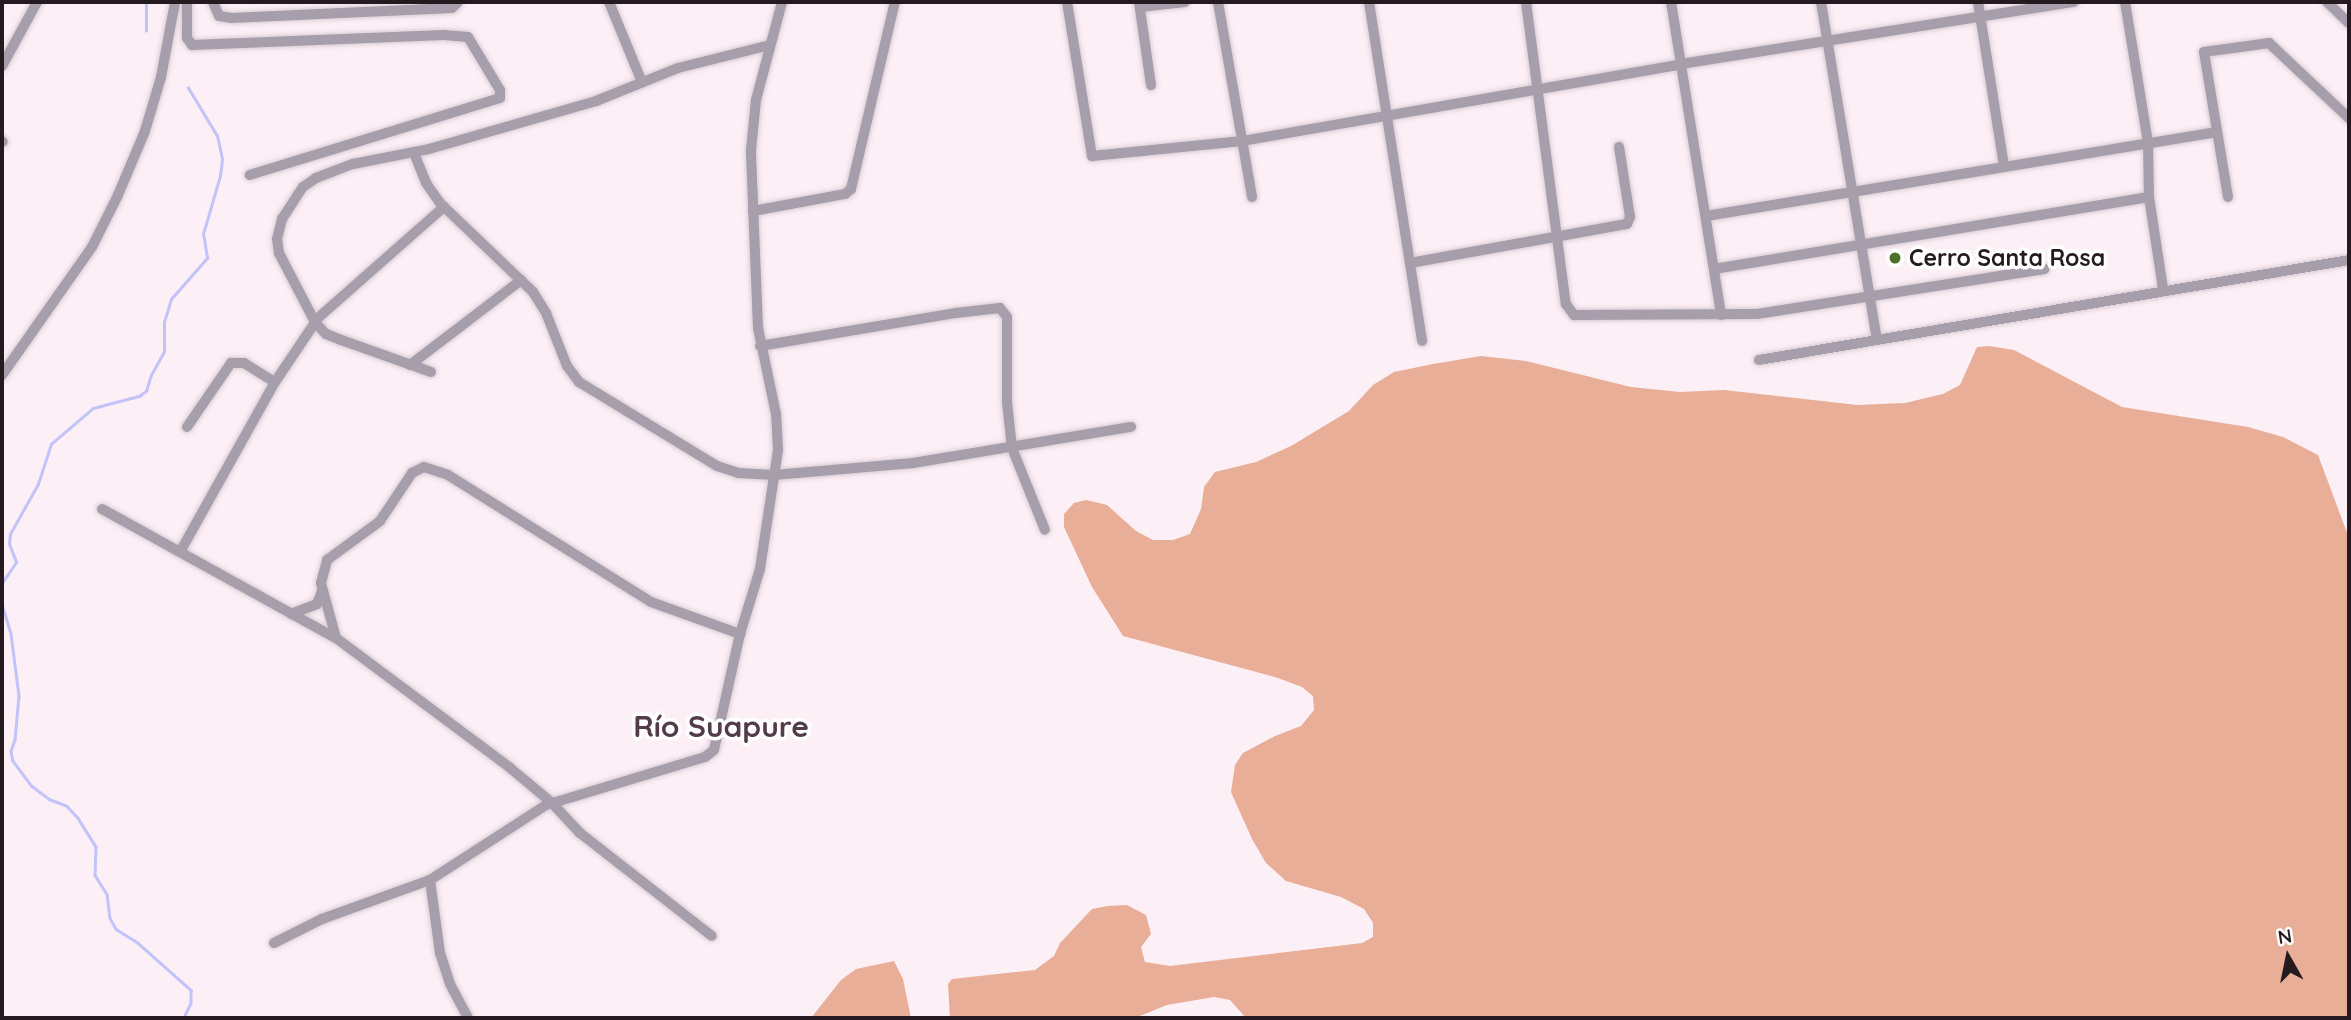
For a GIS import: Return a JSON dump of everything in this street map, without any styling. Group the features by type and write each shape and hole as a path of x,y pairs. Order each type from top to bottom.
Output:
{"street":[{"path":"2,66 37,2"},
{"path":"2,375 92,247 118,195 145,131 162,77 176,2"},
{"path":"187,2 187,38 192,45 444,34 468,37 500,90 499,97 250,175"},
{"path":"609,2 642,82"},
{"path":"274,943 323,919 430,880 552,803 711,754 740,634 760,569 774,475 778,424 760,346 753,211 753,115 782,2"},
{"path":"753,211 845,194 851,189 895,2"},
{"path":"1067,2 1092,156 1242,141 1681,64 2074,2"},
{"path":"1151,85 1140,5 1185,2"},
{"path":"1218,2 1252,197"},
{"path":"1369,2 1422,341"},
{"path":"1526,2 1566,304 1574,315 1757,314 2044,269"},
{"path":"1671,2 1721,315"},
{"path":"1821,2 1877,339"},
{"path":"1978,2 2004,166"},
{"path":"2125,2 2148,142 2149,197 2163,289"},
{"path":"2327,2 2349,23"},
{"path":"214,6 219,16 231,18 455,5"},
{"path":"2228,197 2204,52 2261,42 2276,47 2349,118"},
{"path":"430,372 326,334 315,323 279,253 279,229 288,208 303,187 332,171 365,160 414,153 596,101 678,68 769,45"},
{"path":"1706,216 2217,132"},
{"path":"1410,263 1627,224 1630,217 1619,147"},
{"path":"414,153 431,193 541,303 567,366 579,382 717,466 738,473 774,475 913,463 1132,427"},
{"path":"1714,269 2149,197"},
{"path":"180,552 275,383 315,323 329,307 444,207"},
{"path":"1759,360 2163,289 2349,260"},
{"path":"410,365 521,281"},
{"path":"760,346 1000,308 1007,317 1007,402 1012,448 1045,530"},
{"path":"187,427 231,363 244,363 275,383"},
{"path":"336,638 322,591 321,574 327,560 380,521 412,473 431,468 448,475 651,602 740,634"},
{"path":"102,509 336,638 552,803 580,833 712,936"},
{"path":"291,614 317,604 322,591"},
{"path":"430,880 440,953 450,984 468,1018"}],"shaded area":[{"path":"1977,347 2014,350 2122,407 2248,427 2283,437 2318,455 2349,538 2349,1018 1246,1018 1230,1000 1214,997 1167,1005 1135,1018 950,1018 948,984 952,979 1035,970 1054,956 1060,943 1092,909 1127,905 1146,915 1151,934 1141,947 1145,962 1170,966 1362,943 1373,937 1373,923 1364,909 1341,897 1286,881 1266,863 1231,792 1235,765 1243,753 1301,726 1314,710 1313,696 1302,687 1278,678 1123,636 1092,587 1064,527 1064,514 1074,503 1086,500 1107,505 1136,531 1153,540 1173,540 1190,534 1201,509 1204,487 1215,472 1256,462 1291,446 1349,411 1373,385 1394,372 1433,364 1481,356 1526,361 1631,387 1680,392 1724,390 1857,405 1905,403 1943,394 1960,385"},
{"path":"894,961 903,979 911,1018 811,1018 841,980 856,969"}],"waterway":[{"path":"146,2 146,31"},
{"path":"2,583 16,562 9,544 10,534 38,484 51,444 93,408 139,396 146,391 151,375 164,352 164,322 171,299 207,258 203,234 220,176 222,159 217,136 188,88"},
{"path":"2,604 11,634 19,696 15,740 11,751 13,761 32,786 49,799 67,806 78,818 96,847 95,875 107,894 110,918 116,929 138,943 191,990 191,1003 184,1018"}],"place":[{"name":"Cerro Santa Rosa","path":"1895,258"}],"district":[{"name":"Río Suapure","path":"721,726"}]}
